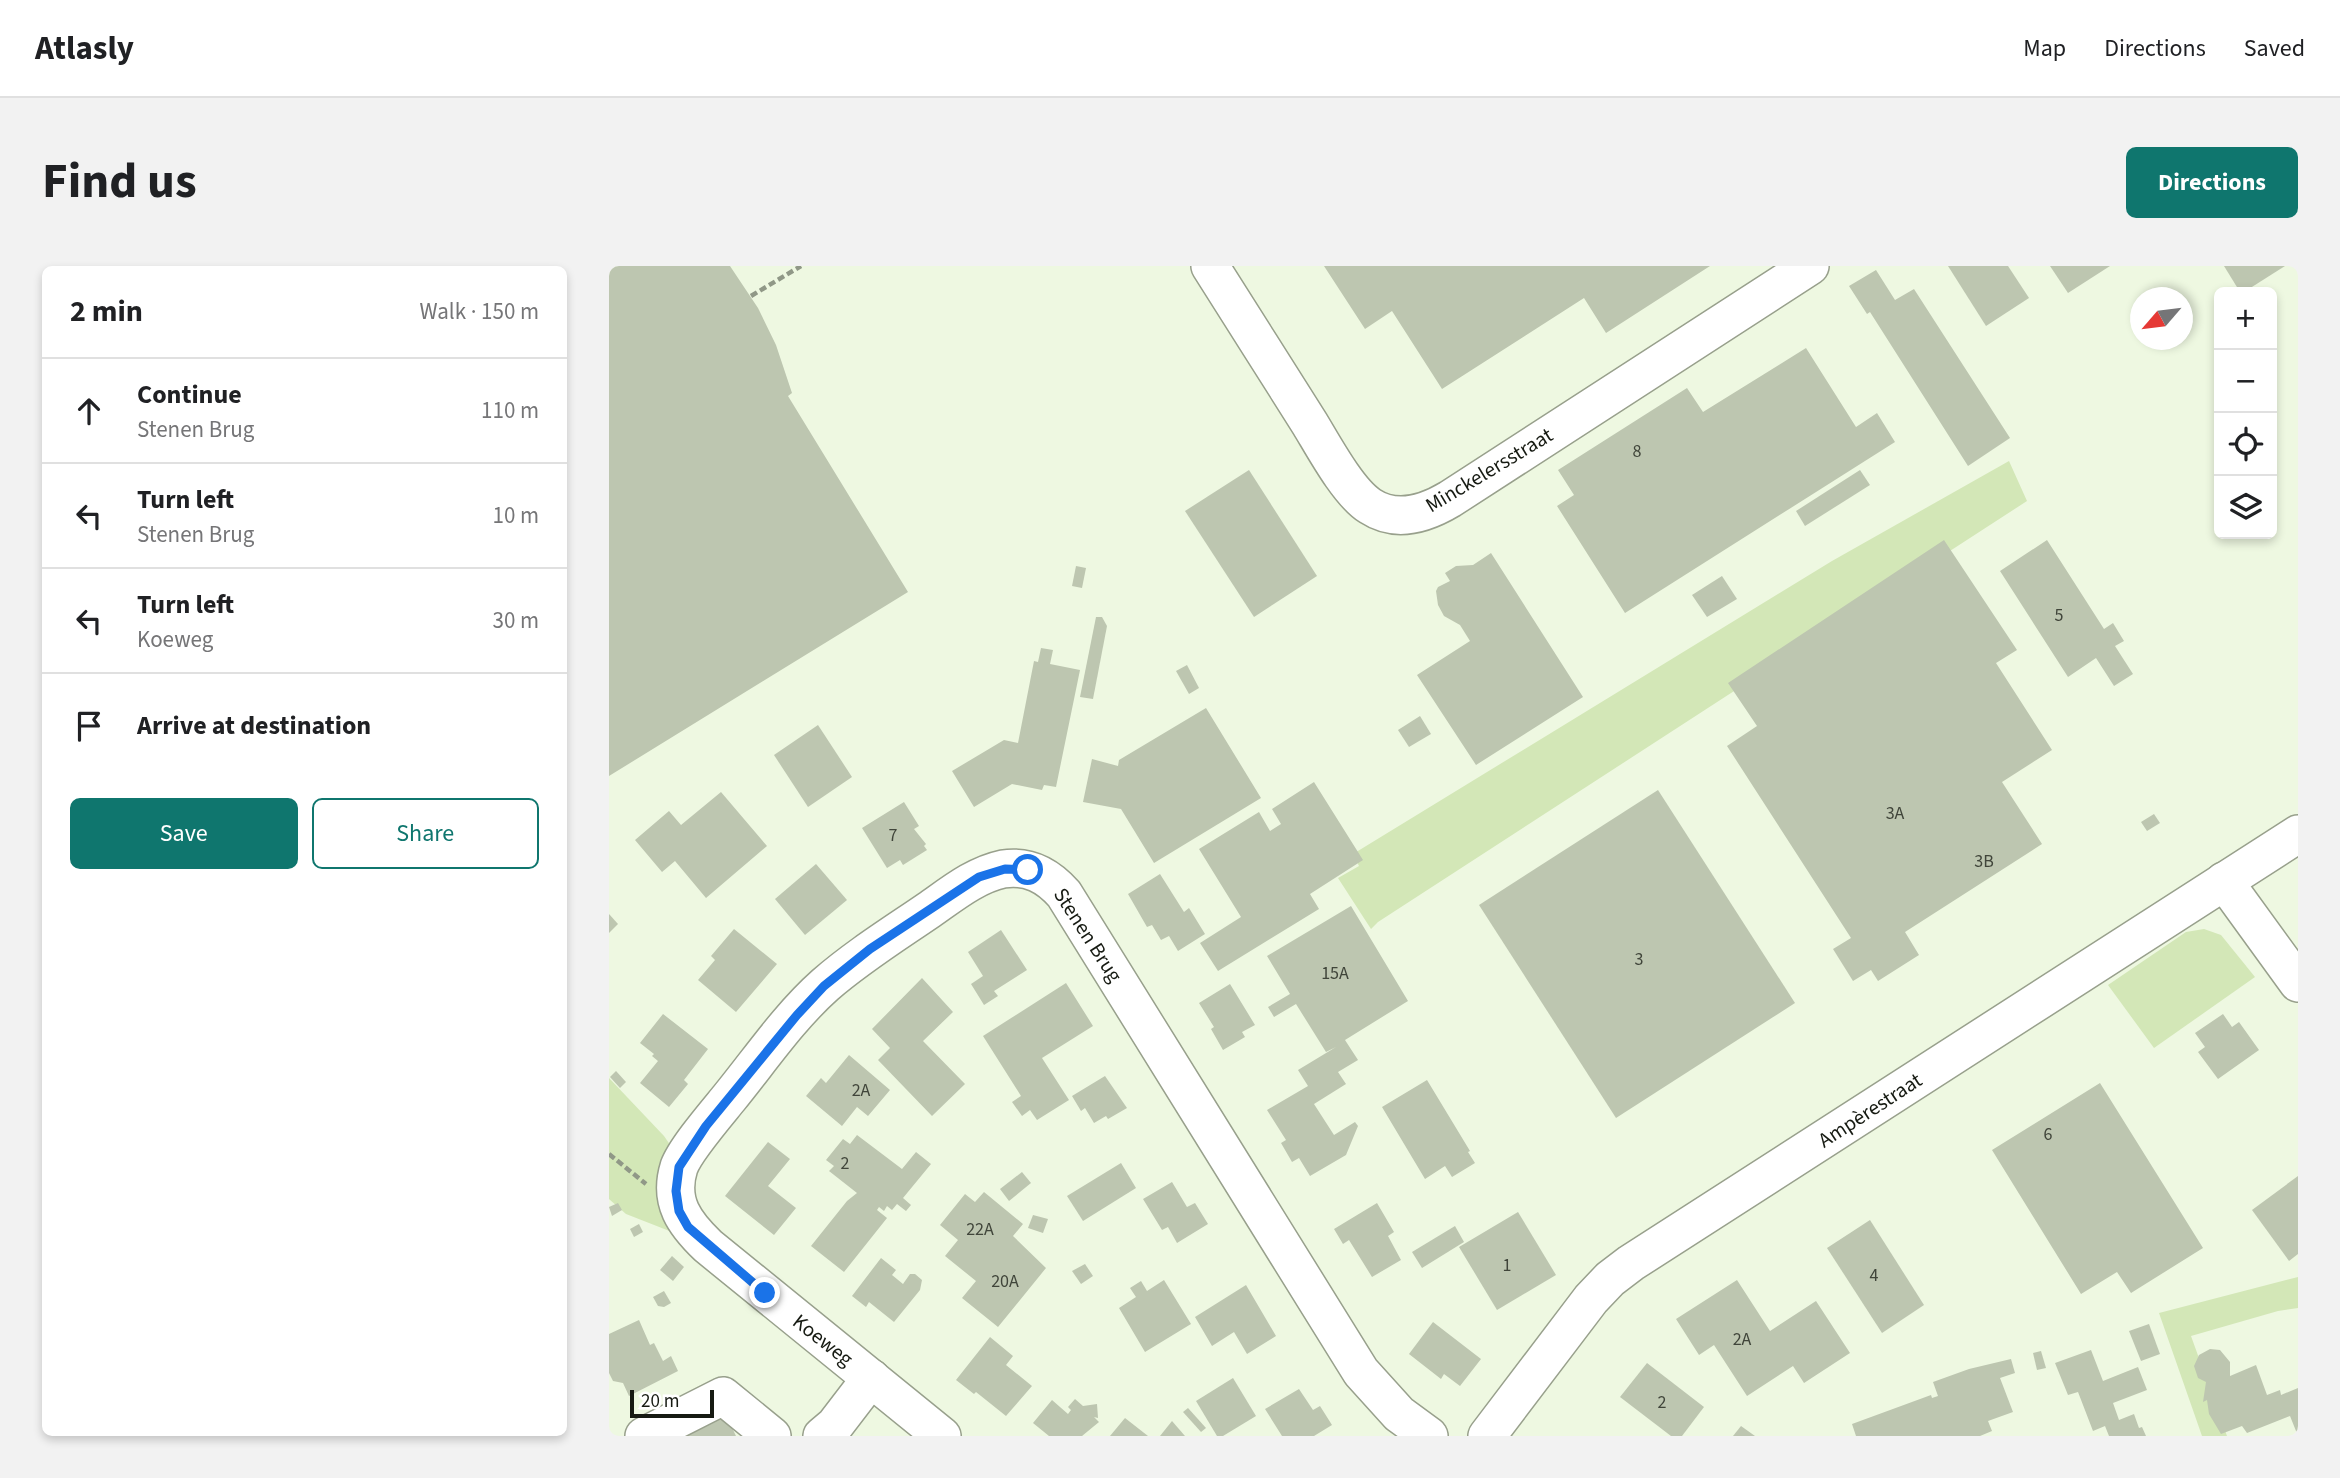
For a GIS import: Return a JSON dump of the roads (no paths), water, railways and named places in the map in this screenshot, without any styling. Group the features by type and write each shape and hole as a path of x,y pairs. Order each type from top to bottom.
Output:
{"street":[{"name":"Minckelersstraat","path":"1210,266 1339,470 1369,506 1388,513 1409,516 1433,509 1450,499 1810,266"},
{"name":"Ampèrestraat","path":"1487,1436 1591,1299 1610,1279 1631,1263 2298,834"},
{"name":"Stenen Brug","path":"679,1211 676,1191 679,1167 706,1126 824,986 870,949 979,877 1005,869 1028,870 1050,878 1064,894 1361,1372 1399,1414 1429,1436"},
{"path":"2224,881 2298,983"},
{"name":"Koeweg","path":"679,1211 688,1227 708,1246 942,1436"},
{"path":"822,1436 835,1424 871,1378"},
{"path":"644,1436 723,1396 772,1436"}]}
